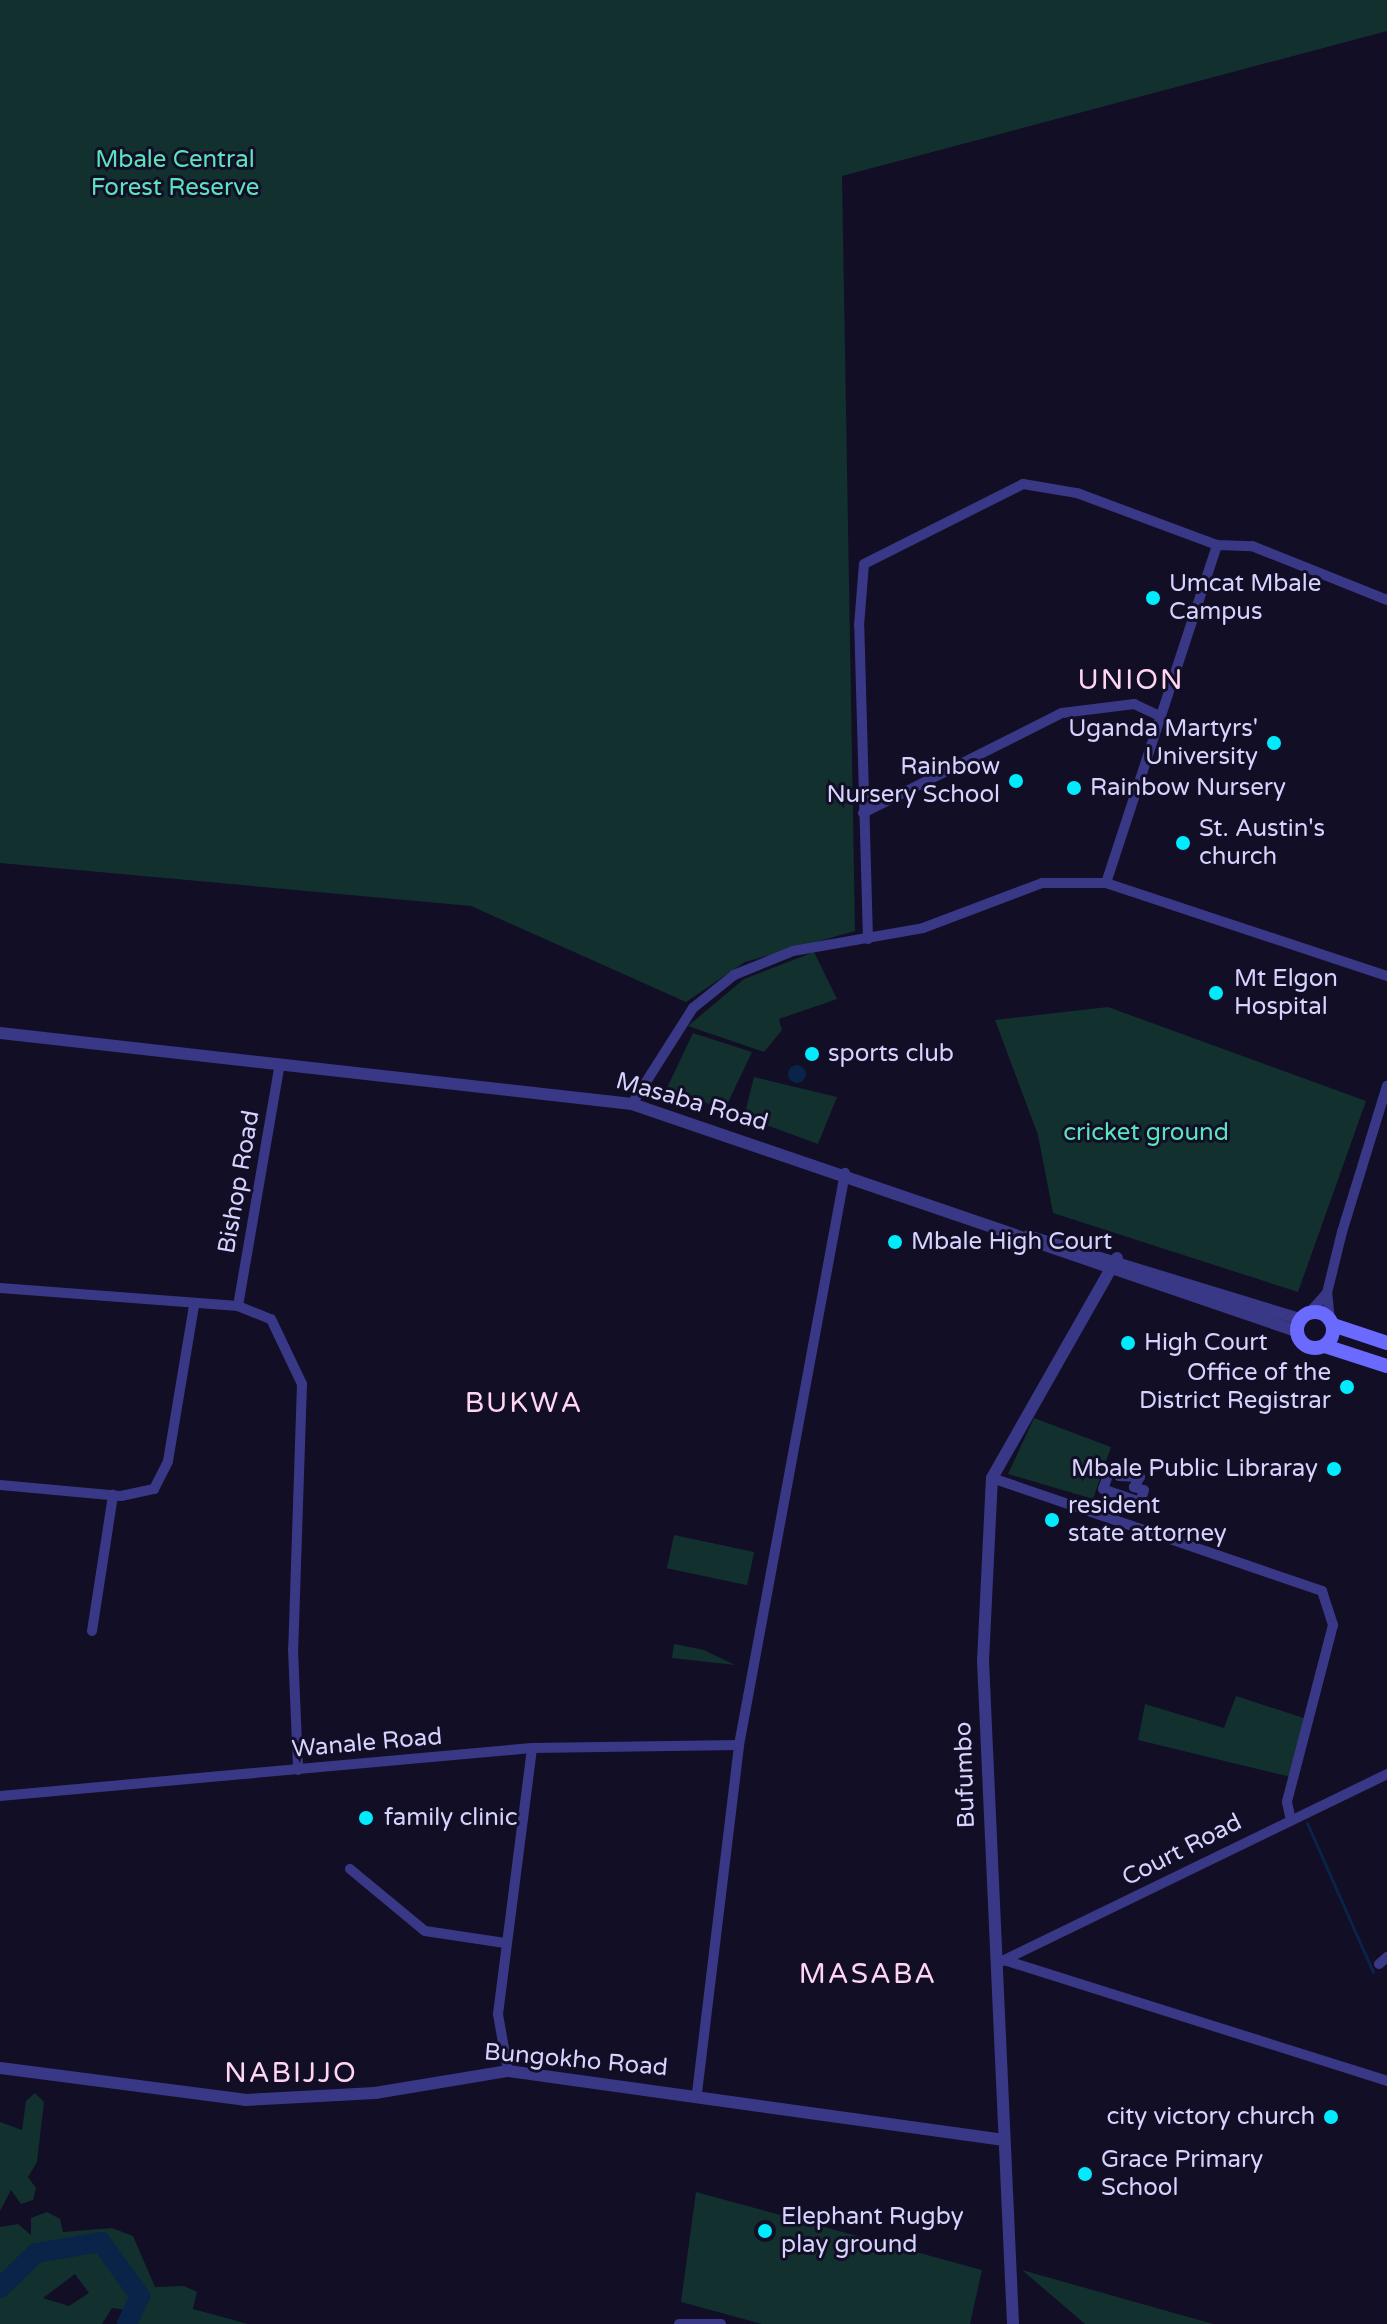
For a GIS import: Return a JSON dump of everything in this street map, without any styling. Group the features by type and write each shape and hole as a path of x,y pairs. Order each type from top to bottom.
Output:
{"main road":[{"path":"1387,1343 1331,1322 1302,1321 1306,1347 1325,1346 1387,1366"},
{"path":"1325,1346 1331,1322"}],"street":[{"path":"868,939 860,574 872,557 1023,484 1077,493 1217,545 1252,546 1387,600"},
{"path":"1106,883 1158,715 1217,545"},
{"path":"863,813 1062,713 1134,704 1158,715"},
{"path":"632,1104 671,1036 712,989 765,959 923,928 1042,883 1106,883 1387,976"},
{"name":"Masaba Road","path":"0,1033 632,1104 845,1173 1110,1272 1302,1321"},
{"name":"Bishop Road","path":"238,1306 280,1064"},
{"path":"1331,1322 1327,1293 1387,1086"},
{"path":"697,2093 739,1745 845,1173"},
{"path":"1005,1231 1117,1258 1302,1321 1327,1293"},
{"name":"Bufumbo","path":"1013,2324 1000,1962 983,1661 992,1478 1117,1258"},
{"path":"0,1288 238,1306 271,1319 302,1384 293,1649 298,1770"},
{"path":"0,1485 113,1495 138,1494 162,1480 194,1305"},
{"path":"1111,1467 1121,1470 1119,1476 1140,1477 1134,1487 1144,1490 1140,1502 1103,1489 1111,1467"},
{"path":"992,1478 1322,1591 1333,1625 1287,1802 1290,1816"},
{"path":"92,1631 113,1495"},
{"name":"Wanale Road","path":"0,1796 532,1748 739,1745"},
{"path":"508,2071 498,2014 532,1748"},
{"name":"Court Road","path":"1000,1962 1290,1816 1387,1774"},
{"path":"350,1869 425,1931 505,1943"},
{"path":"1000,1962 1387,2081"},
{"name":"Bungokho Road","path":"0,2068 257,2100 375,2093 508,2071 697,2093 1004,2140"},
{"path":"679,2324 721,2324"}],"green space":[{"name":"Mbale Central Forest Reserve","path":"0,0 1387,0 1387,31 842,176 855,931 745,962 686,1002 471,906 0,863"},
{"path":"814,952 837,999 779,1019 782,1030 764,1052 688,1026 744,979"},
{"name":"cricket ground","path":"1108,1007 1366,1101 1298,1292 1053,1213 1038,1135 995,1020"},
{"path":"693,1033 752,1052 725,1109 666,1090"},
{"path":"754,1077 837,1097 818,1144 744,1117"},
{"path":"1034,1418 1111,1447 1093,1499 1008,1474"},
{"path":"674,1535 754,1552 747,1585 667,1568"},
{"path":"674,1644 704,1650 735,1665 672,1658"},
{"path":"1236,1696 1310,1720 1291,1777 1138,1740 1145,1704 1224,1728"},
{"path":"35,2093 44,2102 37,2162 28,2177 36,2188 33,2200 21,2204 11,2190 0,2211 0,2122 22,2130 26,2101"},
{"name":"Elephant Rugby play ground","path":"696,2192 982,2270 970,2324 762,2324 681,2302"},
{"path":"47,2212 60,2219 63,2232 112,2228 133,2236 155,2287 184,2286 197,2292 193,2309 248,2324 132,2324 127,2310 112,2308 102,2324 0,2324 0,2227 18,2224 31,2235 31,2218","holes":["75,2274 89,2293 69,2306 43,2298"]},
{"path":"1022,2270 1213,2324 1085,2324"}],"water":[{"path":"797,1065 806,1074 797,1083 788,1074"}],"waterway":[{"path":"1307,1823 1373,1972"},
{"path":"0,2288 36,2253 101,2242 140,2296 127,2324"}],"place":[{"name":"Umcat Mbale Campus","path":"1153,598"},
{"name":"Uganda Martyrs' University","path":"1274,743"},
{"name":"Rainbow Nursery School","path":"1016,781"},
{"name":"Rainbow Nursery","path":"1074,788"},
{"name":"St. Austin's church","path":"1183,843"},
{"name":"Mt Elgon Hospital","path":"1216,993"},
{"name":"sports club","path":"812,1054"},
{"name":"Mbale High Court","path":"895,1242"},
{"name":"High Court","path":"1128,1343"},
{"name":"Office of the District Registrar","path":"1347,1387"},
{"name":"Mbale Public Libraray","path":"1334,1469"},
{"name":"resident state attorney","path":"1052,1520"},
{"name":"family clinic","path":"366,1818"},
{"name":"city victory church","path":"1331,2117"},
{"name":"Grace Primary School","path":"1085,2174"},
{"name":"Elephant Rugby play ground","path":"765,2231"}],"district":[{"name":"UNION","path":"1131,680"},
{"name":"BUKWA","path":"524,1403"},
{"name":"MASABA","path":"868,1974"},
{"name":"NABIJJO","path":"291,2073"}]}
